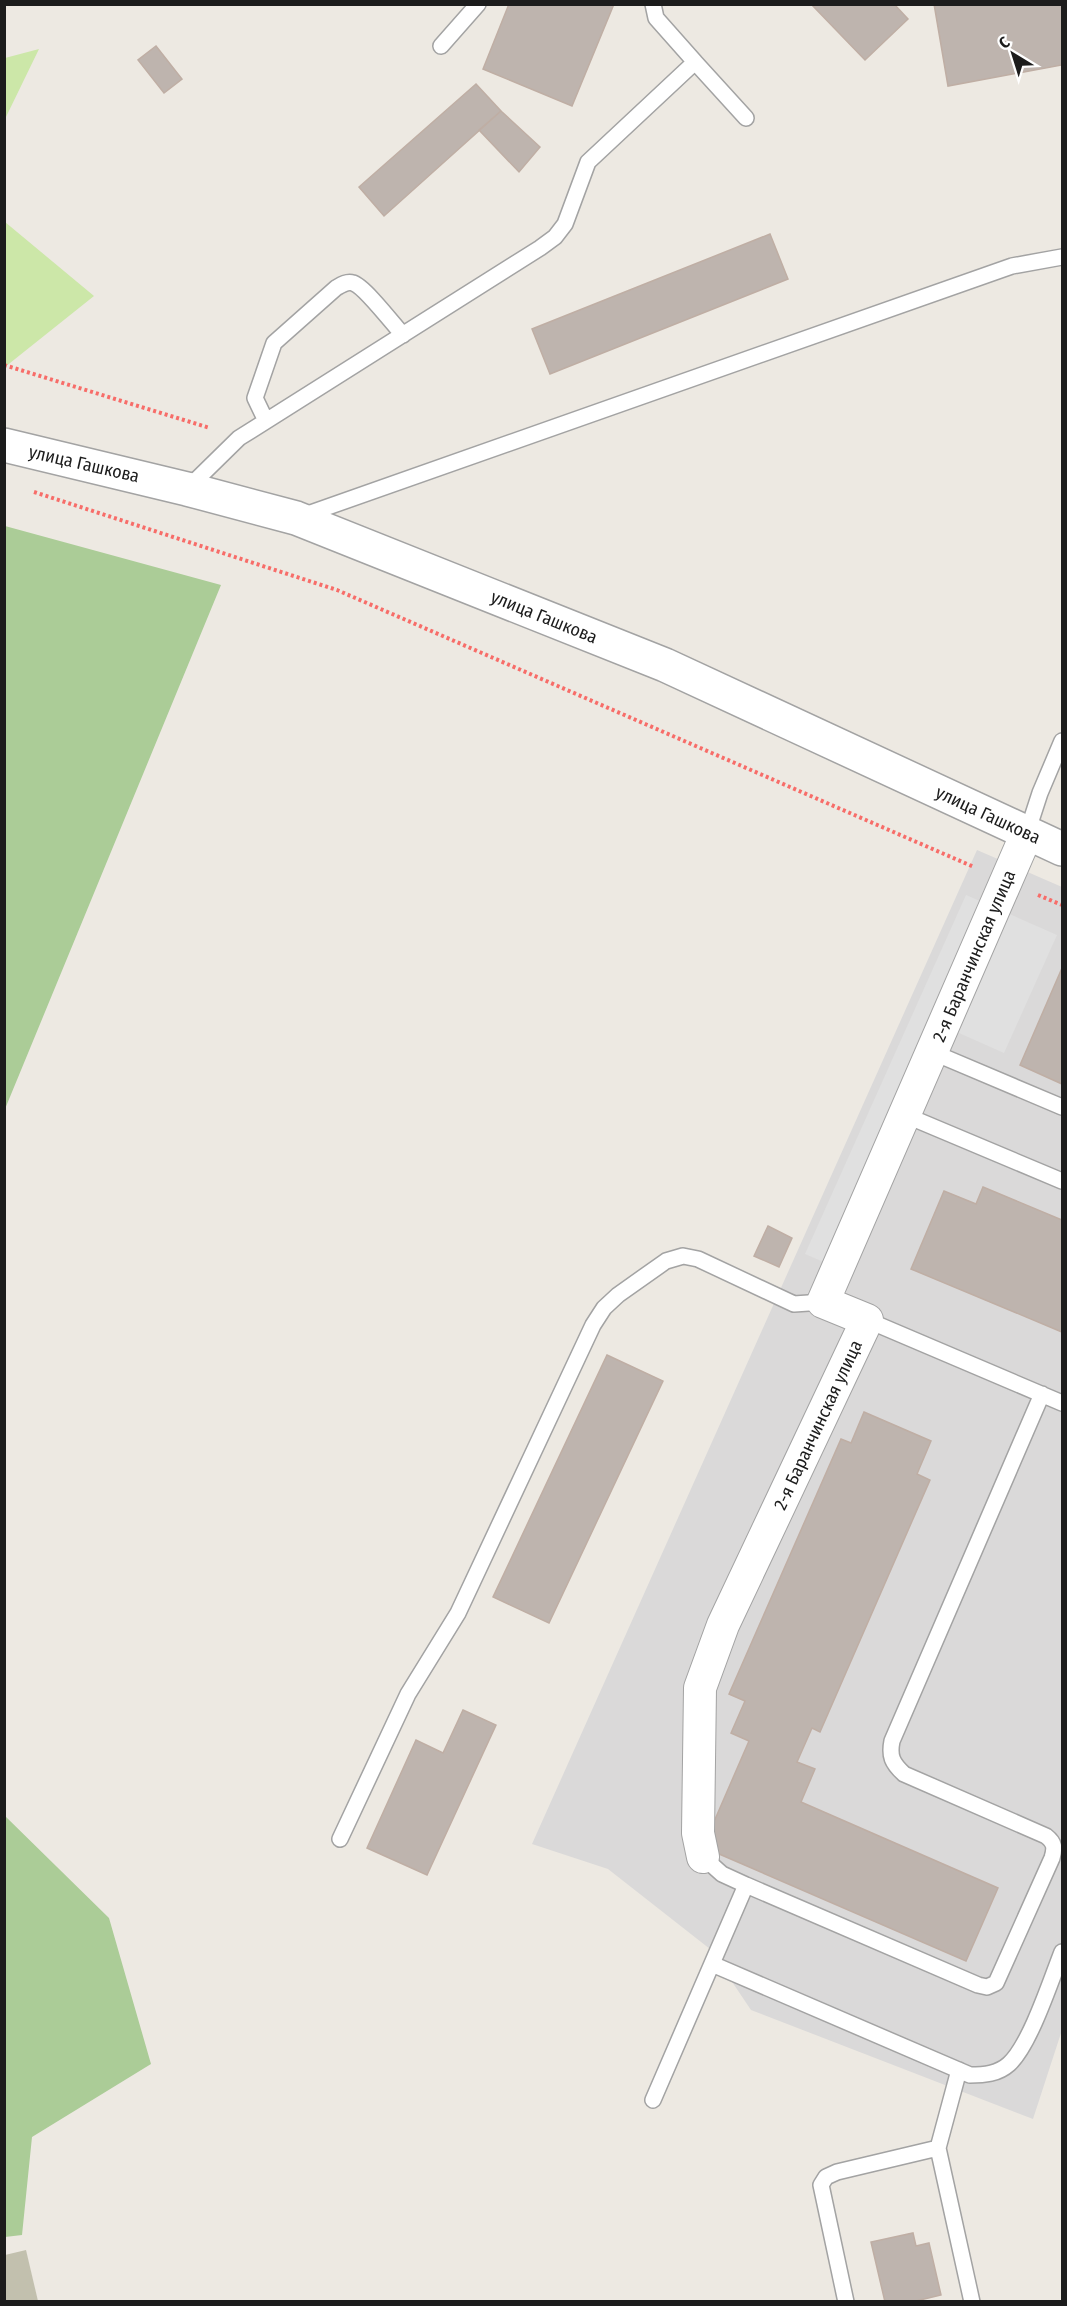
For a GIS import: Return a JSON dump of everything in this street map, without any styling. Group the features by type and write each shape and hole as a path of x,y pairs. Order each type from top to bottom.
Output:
{"street":[{"name":"улица Гашкова","path":"4,445 296,518 665,665 1062,849"},
{"name":"2-я Баранчинская улица","path":"703,1857 698,1833 700,1688 723,1625 867,1320 824,1302 1027,833"}],"lane":[{"path":"441,46 478,4"},
{"path":"653,4 656,18 746,118"},
{"path":"187,489 239,438 555,237 565,224 588,162 695,62"},
{"path":"296,518 1012,266 1062,257"},
{"path":"266,421 255,398 274,343 336,288 354,283 363,289 403,335"},
{"path":"1027,833 1040,793 1062,741"},
{"path":"932,1052 1062,1107"},
{"path":"904,1115 1062,1181"},
{"path":"340,1839 408,1694 458,1613 593,1324 604,1308 618,1295 666,1261 683,1256 698,1259 795,1304 824,1302"},
{"path":"867,1320 1062,1403"},
{"path":"703,1857 722,1874 746,1885 978,1984 987,1987 996,1983 1052,1858 1053,1841 904,1774 894,1765 890,1754 892,1741 1042,1394"},
{"path":"654,2100 746,1885"},
{"path":"712,1964 970,2075 989,2075 1008,2065 1022,2048 1062,1952"},
{"path":"959,2070 938,2148 972,2301"},
{"path":"846,2301 820,2185 826,2177 837,2172 938,2148"}],"path":[{"path":"4,365 239,438"},
{"path":"27,489 337,590 1062,905"}],"shaded area":[{"path":"977,850 1062,887 1062,2030 1033,2119 751,2010 710,1949 608,1869 532,1844"},
{"path":"966,895 1057,935 1004,1053 941,1025 833,1266 805,1254"},
{"path":"26,2250 38,2301 5,2301 5,2255"}],"green space":[{"path":"39,49 5,119 5,58"},
{"path":"5,222 94,296 5,367"},
{"path":"4,526 221,585 5,1109"},
{"path":"4,1815 109,1918 151,2064 32,2137 22,2235 5,2237"}],"building":[{"path":"509,4 614,4 572,106 483,69"},
{"path":"811,4 894,4 908,19 865,60"},
{"path":"934,4 1062,4 1062,65 948,86"},
{"path":"156,46 182,79 164,93 138,60"},
{"path":"476,84 501,111 384,216 359,187"},
{"path":"501,111 540,147 519,172 479,130"},
{"path":"770,234 788,279 550,374 532,329"},
{"path":"1062,968 1062,1084 1020,1065"},
{"path":"983,1187 1062,1220 1062,1332 911,1269 944,1191 976,1204"},
{"path":"768,1226 792,1238 779,1267 754,1256"},
{"path":"607,1355 663,1381 549,1623 493,1597"},
{"path":"864,1412 931,1441 917,1474 930,1480 820,1732 812,1728 797,1762 815,1769 801,1802 998,1888 966,1961 703,1847 749,1741 731,1733 745,1701 729,1694 841,1439 851,1443"},
{"path":"463,1710 496,1725 427,1875 367,1848 416,1740 443,1753"},
{"path":"913,2233 916,2246 929,2243 941,2295 912,2302 885,2302 871,2242"}]}
